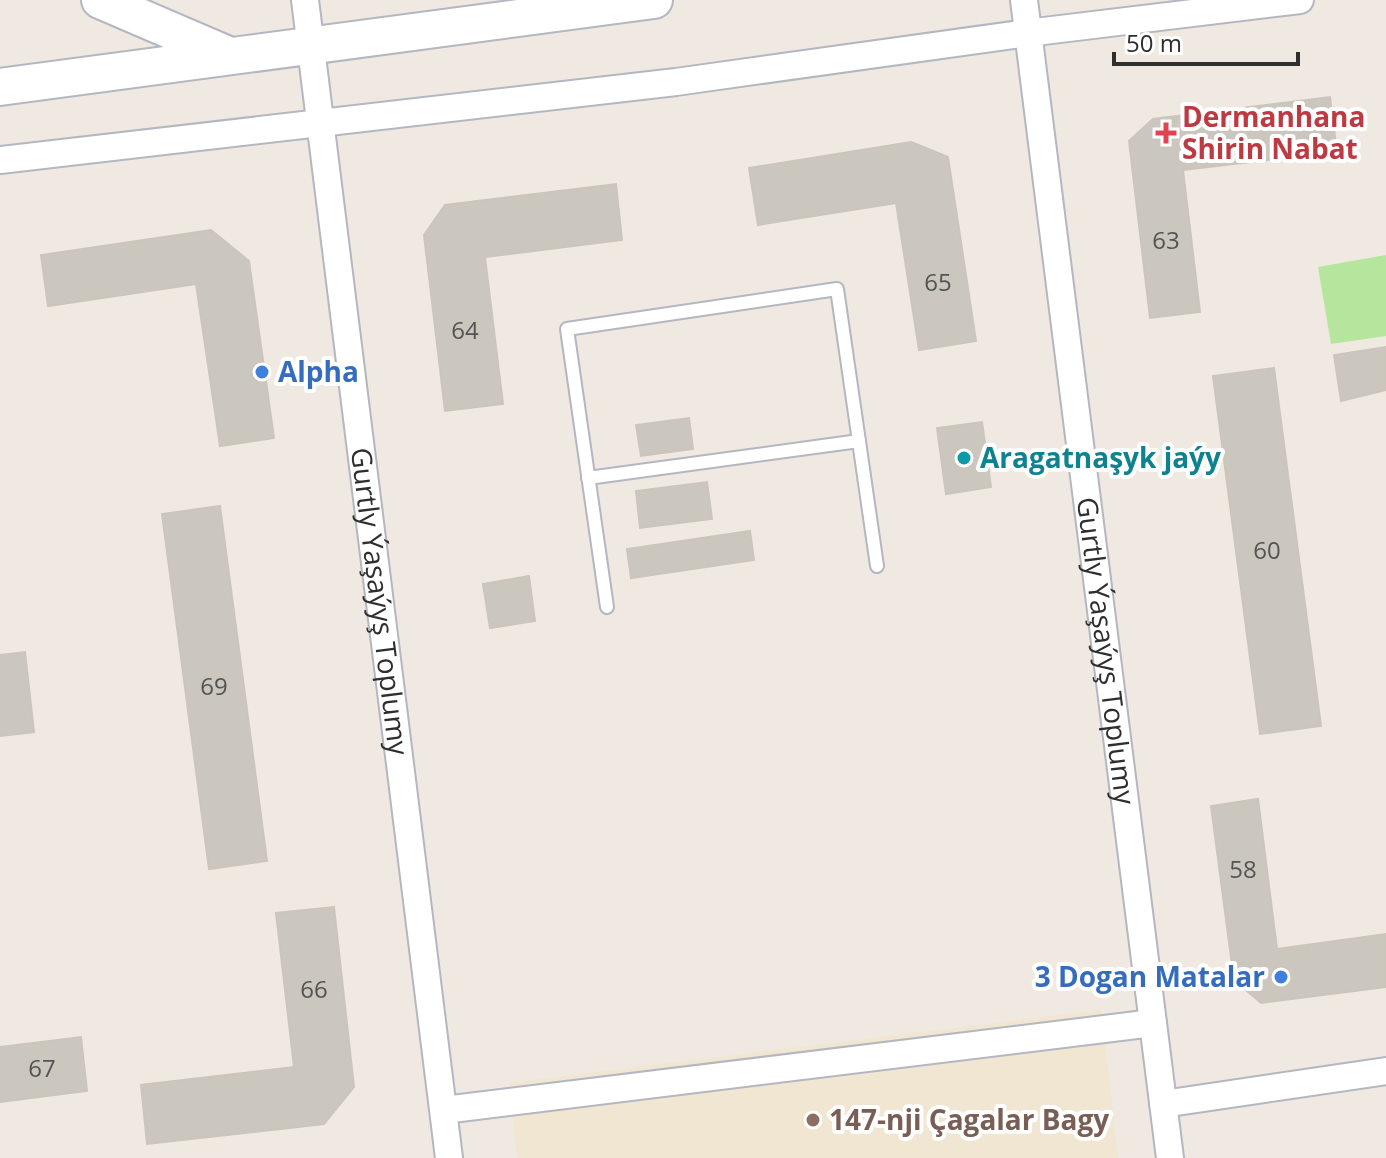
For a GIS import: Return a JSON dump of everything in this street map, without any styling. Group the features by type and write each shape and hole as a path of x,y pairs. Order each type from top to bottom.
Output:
{"street":[{"path":"100,0 230,56"},
{"name":"Gurtly Ýaşaýyş Toplumy","path":"305,0 449,1158"},
{"path":"0,87 654,0"},
{"name":"Gurtly Ýaşaýyş Toplumy","path":"1024,0 1170,1158"},
{"path":"0,160 676,82 1027,33 1300,0"},
{"path":"444,1110 1153,1023"},
{"path":"1163,1104 1386,1071"}],"lane":[{"path":"607,607 567,329 837,289 877,566"},
{"path":"588,478 859,441"}],"shaded area":[{"name":"147-nji Çagalar Bagy","path":"1101,1010 1118,1158 517,1158 509,1083"}],"green space":[{"path":"1386,255 1386,336 1331,344 1318,267"}],"building":[{"path":"1330,97 1337,152 1183,170 1200,312 1150,318 1129,141 1153,119"},
{"path":"911,142 948,157 976,341 919,350 896,203 758,225 749,168"},
{"path":"616,184 622,240 485,257 503,404 445,411 424,235 445,205"},
{"path":"211,230 249,261 274,438 220,446 196,284 48,306 41,255"},
{"path":"1386,347 1386,390 1341,401 1334,355"},
{"path":"1274,368 1321,726 1260,734 1213,376"},
{"path":"689,418 693,449 641,456 636,425"},
{"name":"Aragatnaşyk jaýy","path":"982,422 991,487 946,494 937,428"},
{"path":"707,482 712,519 640,528 636,491"},
{"path":"220,506 267,861 209,869 162,514"},
{"path":"750,531 754,560 631,578 627,549"},
{"path":"529,576 535,621 490,628 483,584"},
{"path":"25,652 34,732 0,736 0,655"},
{"path":"1258,799 1277,949 1386,934 1386,987 1261,1003 1234,980 1211,806"},
{"path":"334,907 354,1087 324,1124 147,1144 141,1085 294,1067 276,913"},
{"path":"81,1037 87,1091 0,1102 0,1047"}],"place":[{"name":"Dermanhana Shirin Nabat","path":"1166,133"},
{"name":"Alpha","path":"262,372"},
{"name":"Aragatnaşyk jaýy","path":"964,458"},
{"name":"3 Dogan Matalar","path":"1281,977"},
{"name":"147-nji Çagalar Bagy","path":"813,1120"}]}
